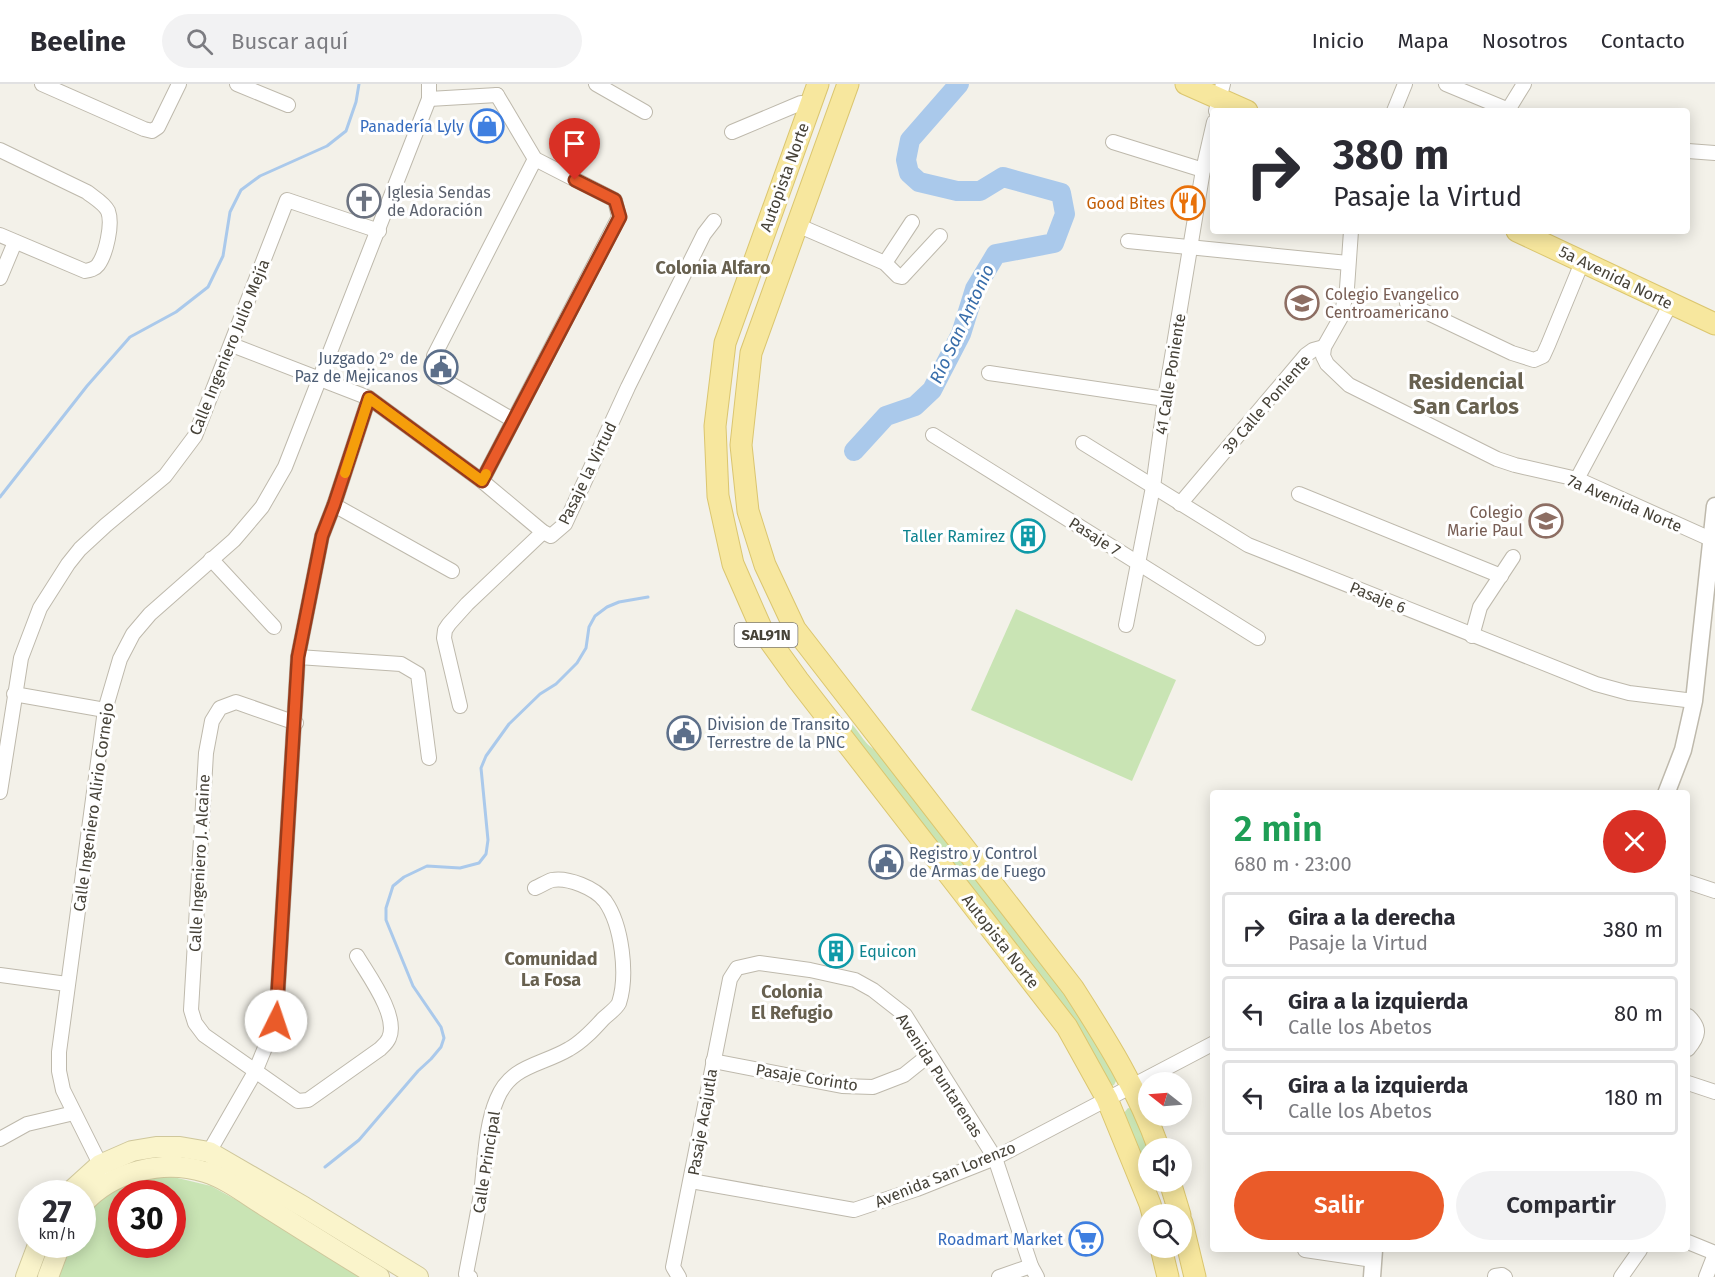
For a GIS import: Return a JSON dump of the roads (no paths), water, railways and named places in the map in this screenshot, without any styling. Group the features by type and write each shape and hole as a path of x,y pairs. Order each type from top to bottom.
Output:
{"main road":[{"name":"Autopista Norte","path":"818,84 725,343 715,426 718,496 733,564 762,630 1067,1027 1107,1099 1150,1204"},
{"name":"Autopista Norte","path":"848,84 751,353 741,445 748,511 765,565 795,629 1073,988 1109,1043 1132,1084 1154,1138"},
{"path":"1186,84 1241,108"},
{"name":"5a Avenida Norte","path":"1524,234 1715,324"},
{"path":"802,684 813,690 822,688 825,678 824,666"},
{"path":"837,728 835,716 838,711 845,711 870,740 879,746 884,744"},
{"path":"83,1180 100,1165 132,1151 156,1147 180,1147 209,1152 418,1277"},
{"path":"115,1180 158,1167 185,1167 208,1173 233,1186 379,1277"},
{"path":"26,1277 33,1258"},
{"path":"48,1277 55,1258"},
{"path":"1163,1258 1168,1277"},
{"path":"1191,1258 1195,1277"}],"street":[{"path":"42,84 152,131 158,127 179,84"},
{"path":"237,84 288,105"},
{"path":"429,84 429,99 501,90 535,159 615,200 620,217 482,481"},
{"path":"596,84 645,112"},
{"path":"1395,108 1405,84"},
{"path":"1446,84 1504,108"},
{"path":"1510,108 1524,84"},
{"name":"Calle Ingeniero Alirio Cornejo","path":"109,1180 63,1090 59,1071 59,1052 105,710 120,659 133,634 150,614 234,540 262,507 285,467 429,99"},
{"path":"732,132 801,103 810,107"},
{"name":"41 Calle Poniente","path":"1126,626 1153,487 1165,399 1210,139"},
{"path":"1113,142 1203,170"},
{"path":"0,150 87,192 107,210 110,225 108,238 98,265 92,270 85,271 0,235"},
{"path":"1690,151 1715,153"},
{"path":"513,420 437,376 434,356 535,159"},
{"name":"Calle Ingeniero Julio Mejía","path":"0,792 14,694 24,646 39,608 80,549 149,491 179,459 195,436 287,200 378,231"},
{"name":"Pasaje la Virtud","path":"232,345 369,398 482,481 543,532 551,536 566,524 628,387 704,234 714,221"},
{"path":"885,263 912,222"},
{"path":"797,225 885,263 902,277 940,236"},
{"name":"39 Calle Poniente","path":"1180,504 1306,355 1324,347 1341,317 1347,288 1351,234"},
{"path":"1128,241 1348,263"},
{"path":"0,278 15,242"},
{"path":"1407,303 1512,353 1534,360 1543,356 1583,260"},
{"path":"1576,479 1671,303"},
{"name":"7a Avenida Norte","path":"1324,347 1323,357 1327,364 1349,384 1497,459 1576,479 1713,541"},
{"path":"989,373 1165,399"},
{"path":"209,1152 255,1072 276,1021 296,723 298,657 322,536 369,398"},
{"name":"Pasaje 7","path":"933,435 1257,638"},
{"name":"Pasaje 6","path":"1083,443 1248,545 1596,684 1629,693 1694,701"},
{"path":"1299,494 1501,576"},
{"path":"334,505 452,571"},
{"path":"1668,790 1683,750 1694,701 1715,506"},
{"path":"460,706 444,638 445,630 467,604 543,532"},
{"path":"1472,636 1480,607 1513,557"},
{"path":"211,559 274,627"},
{"path":"298,657 400,664 418,674 429,758"},
{"path":"14,694 105,710"},
{"name":"Calle Ingeniero J. Alcaine","path":"296,723 236,702 220,708 212,721 206,753 191,1010 195,1023 204,1035 255,1072 302,1102 308,1100 388,1042 391,1035 391,1023 387,1009 357,956"},
{"name":"Calle Principal","path":"470,1277 466,1274 481,1196 492,1114 500,1093 509,1077 556,1056 580,1042 617,1007 619,1002 622,983 622,952 617,926 604,899 580,884 561,880 550,881 535,888"},
{"path":"1690,883 1715,891"},
{"name":"Avenida Puntarenas","path":"737,968 759,963 810,970 855,980 873,990 905,1015 995,1158 1034,1272"},
{"name":"Pasaje Acajutla","path":"679,1277 673,1267 730,979 737,968"},
{"path":"0,975 67,984"},
{"path":"1690,1018 1698,1032 1690,1046"},
{"name":"Avenida San Lorenzo","path":"691,1180 854,1210 917,1189 995,1158 1210,1045"},
{"name":"Pasaje Corinto","path":"713,1061 842,1086 873,1087 904,1075 929,1055"},
{"path":"1690,1084 1715,1092"},
{"path":"0,1138 27,1124 74,1113"},
{"path":"1690,1243 1715,1254 1706,1277"},
{"path":"1316,1252 1373,1262"},
{"path":"1621,1277 1639,1252"},
{"path":"999,1277 1034,1272"}],"waterway":[{"path":"0,497 87,386 130,337 176,312 208,287 223,256 230,212 241,190 260,176 327,146 346,131 356,102 359,84"},
{"name":"Río San Antonio","path":"854,451 886,416 915,406 932,390 961,334 975,289 996,254 1054,243 1065,214 1061,193 1003,177 980,191 957,191 919,182 909,173 906,160 910,140 959,84"},
{"path":"325,1167 359,1140 431,1059 441,1047 444,1038 441,1027 413,986 386,920 386,908 393,886 404,877 427,866 460,868 479,863 486,854 488,840 481,768 486,756 509,724 577,663 586,648 589,627 595,616 619,602 648,597"}],"place":[{"name":"Panadería Lyly","path":"487,126"},
{"name":"Iglesia Sendas de Adoración","path":"364,201"},
{"name":"Good Bites","path":"1188,203"},
{"name":"Colegio Evangelico Centroamericano","path":"1302,303"},
{"name":"Juzgado 2° de Paz de Mejicanos","path":"441,367"},
{"name":"Colegio Marie Paul","path":"1546,521"},
{"name":"Taller Ramirez","path":"1028,536"},
{"name":"Division de Transito Terrestre de la PNC","path":"684,733"},
{"name":"Registro y Control de Armas de Fuego","path":"886,862"},
{"name":"Equicon","path":"836,951"},
{"name":"Roadmart Market","path":"1086,1239"}],"district":[{"name":"Colonia Alfaro","path":"713,268"},
{"name":"Residencial San Carlos","path":"1466,394"},
{"name":"Comunidad La Fosa","path":"551,969"},
{"name":"Colonia El Refugio","path":"792,1002"}]}
